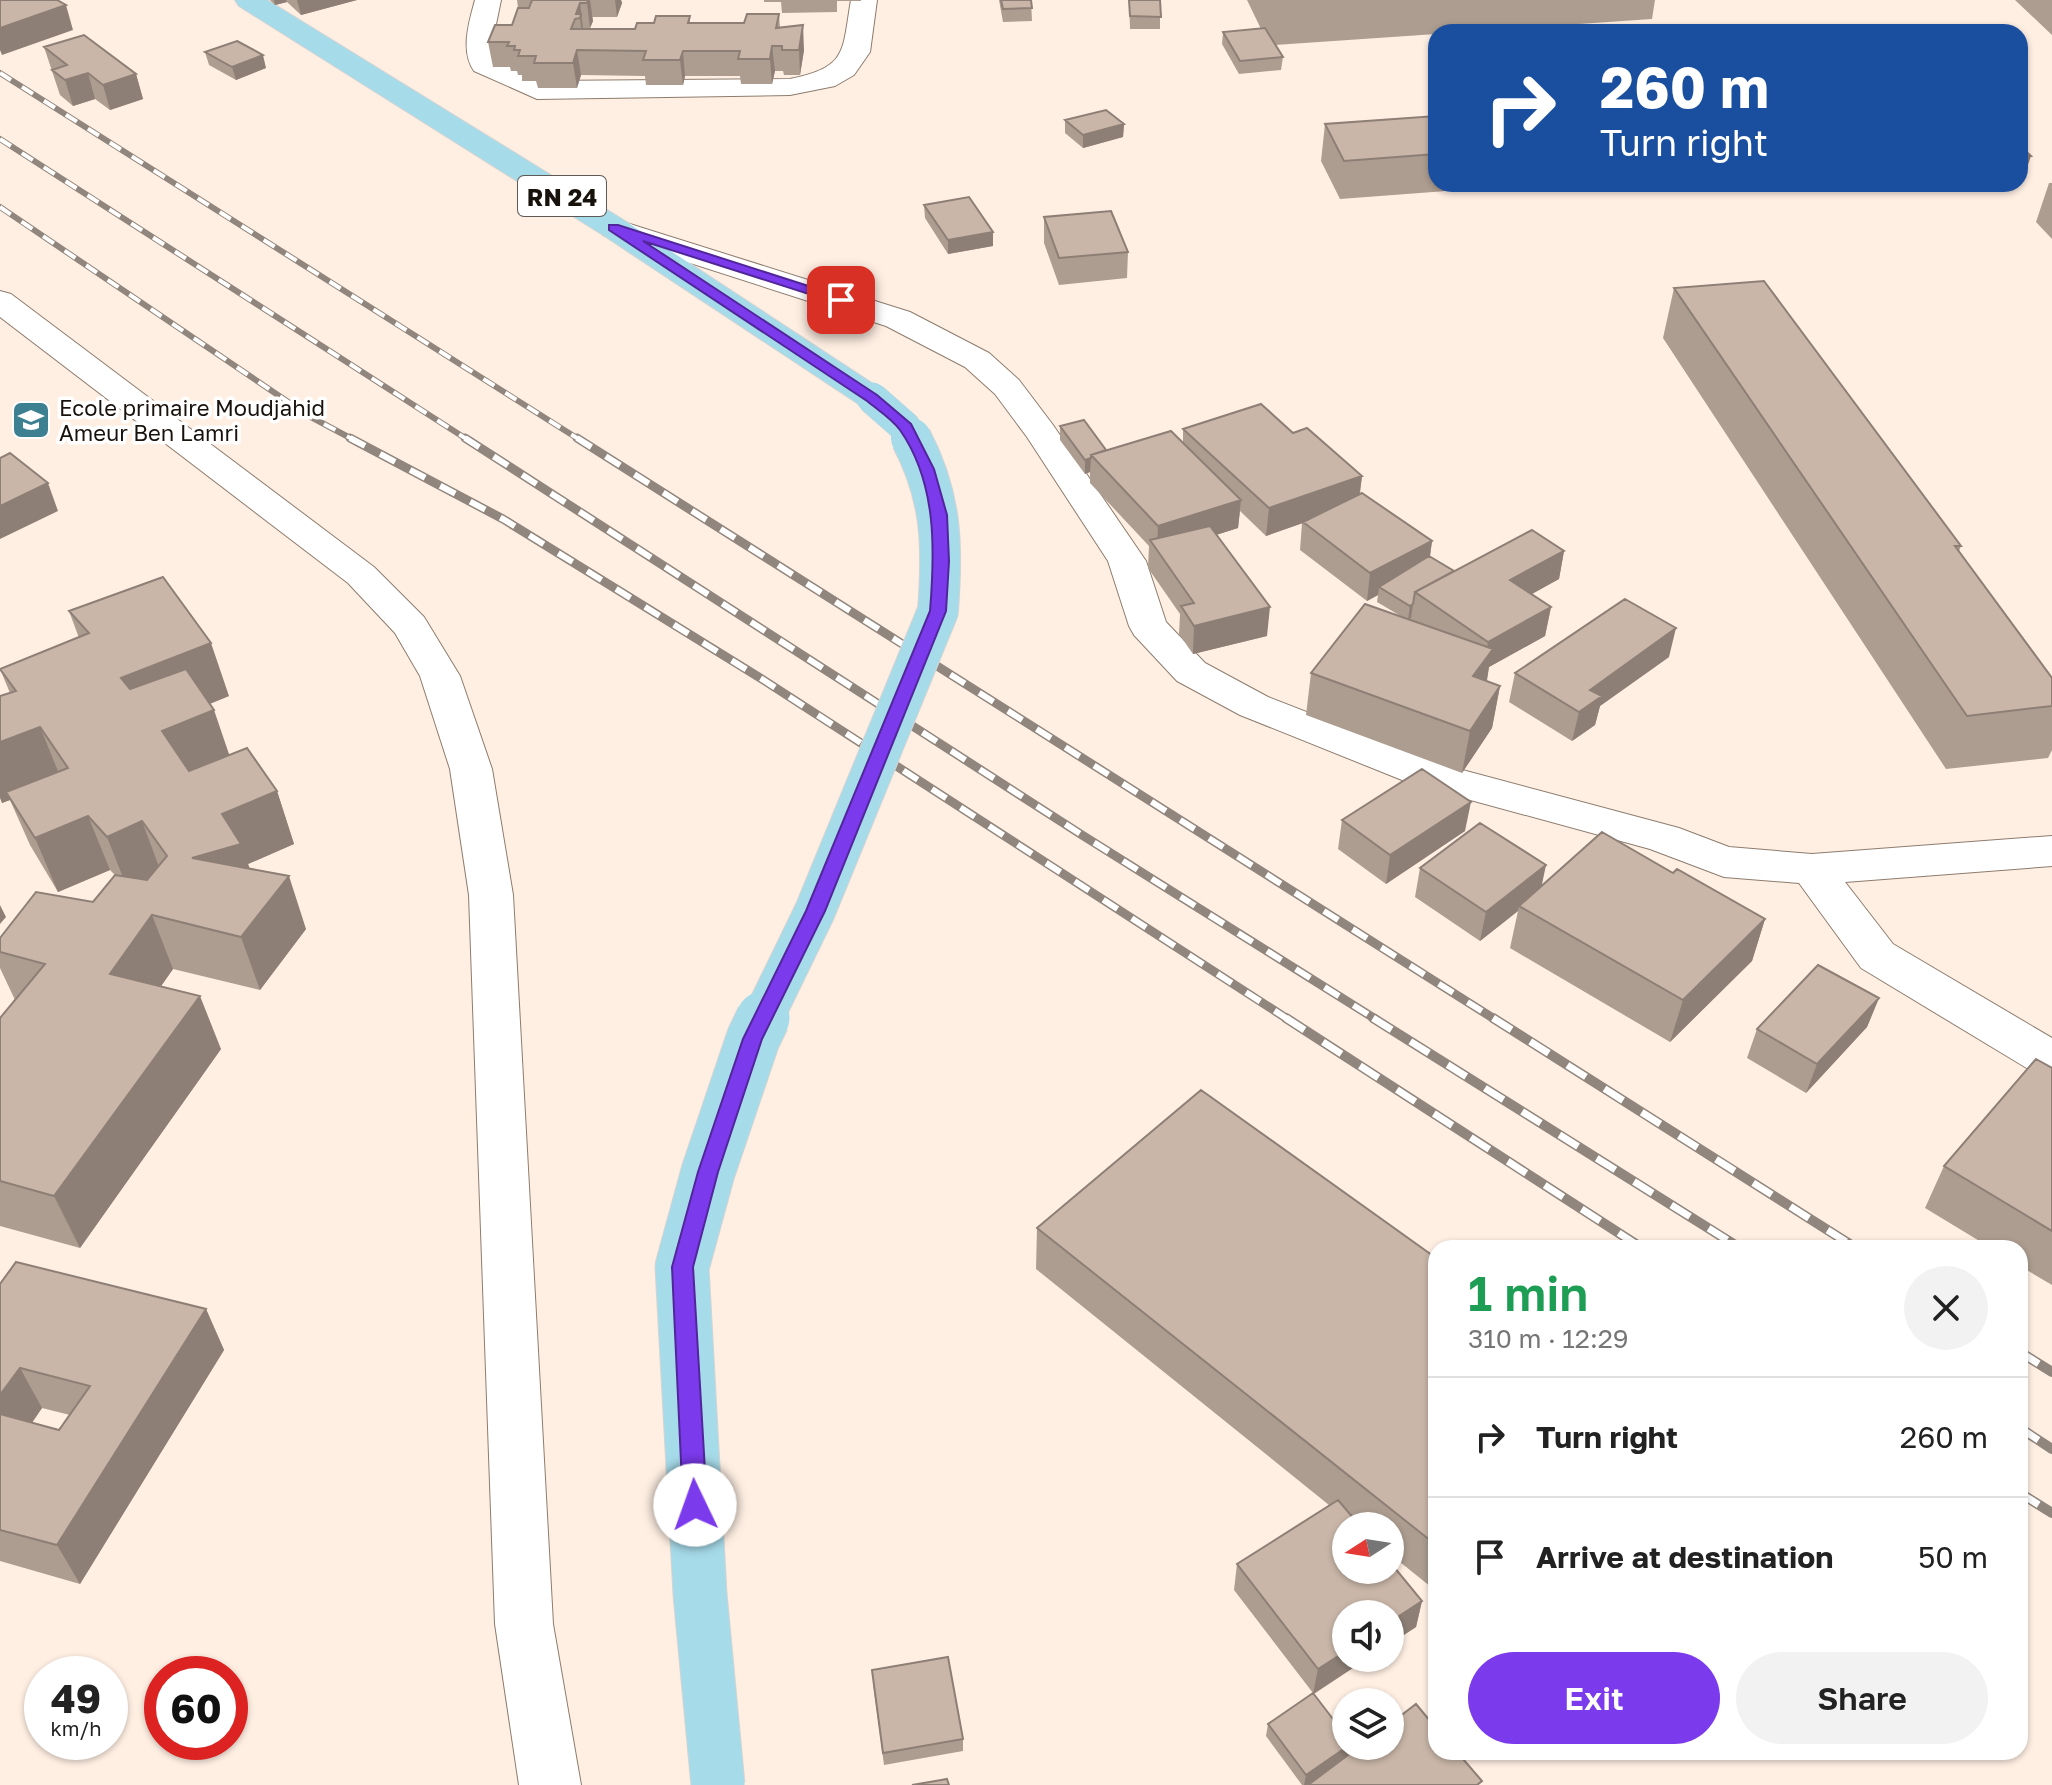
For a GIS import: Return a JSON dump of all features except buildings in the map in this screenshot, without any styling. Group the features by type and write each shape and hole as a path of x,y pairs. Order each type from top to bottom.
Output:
{"main road":[{"name":"RN 24","path":"248,0 614,228 872,398 905,427 927,469 939,515 942,561 938,611 815,911 753,1039 708,1172 682,1267 700,1594 718,1785"}],"street":[{"path":"488,0 480,34 484,65 537,90 575,91 790,87 825,80 844,69 856,52 864,0"},
{"path":"614,228 898,319 977,360 1007,387 1041,432 1127,561 1148,626 1191,672 1254,706 1427,774 1664,838 1724,862 1812,869 2052,851"},
{"path":"0,301 361,575 410,626 440,676 471,769 491,895 524,1624 550,1785"},
{"path":"1812,869 1877,956 2052,1060"}],"railway":[{"path":"0,73 580,440"},
{"path":"0,139 468,440"},
{"path":"0,207 309,416 354,440"},
{"path":"350,438 503,519 765,681 1289,1020"},
{"path":"465,438 1082,835 1377,1020"},
{"path":"577,438 1496,1020"},
{"path":"1286,1018 1630,1240"},
{"path":"1373,1018 1727,1240"},
{"path":"1493,1018 1843,1240"},
{"path":"2028,1357 2052,1372"},
{"path":"2028,1433 2052,1449"},
{"path":"2028,1498 2052,1513"}],"place":[{"name":"Ecole primaire Moudjahid Ameur Ben Lamri","path":"31,420"}],"route":[{"path":"695,1505 682,1267 708,1172 753,1039 815,911 938,611 942,561 939,515 927,469 905,427 872,398 614,228 841,300"}]}
